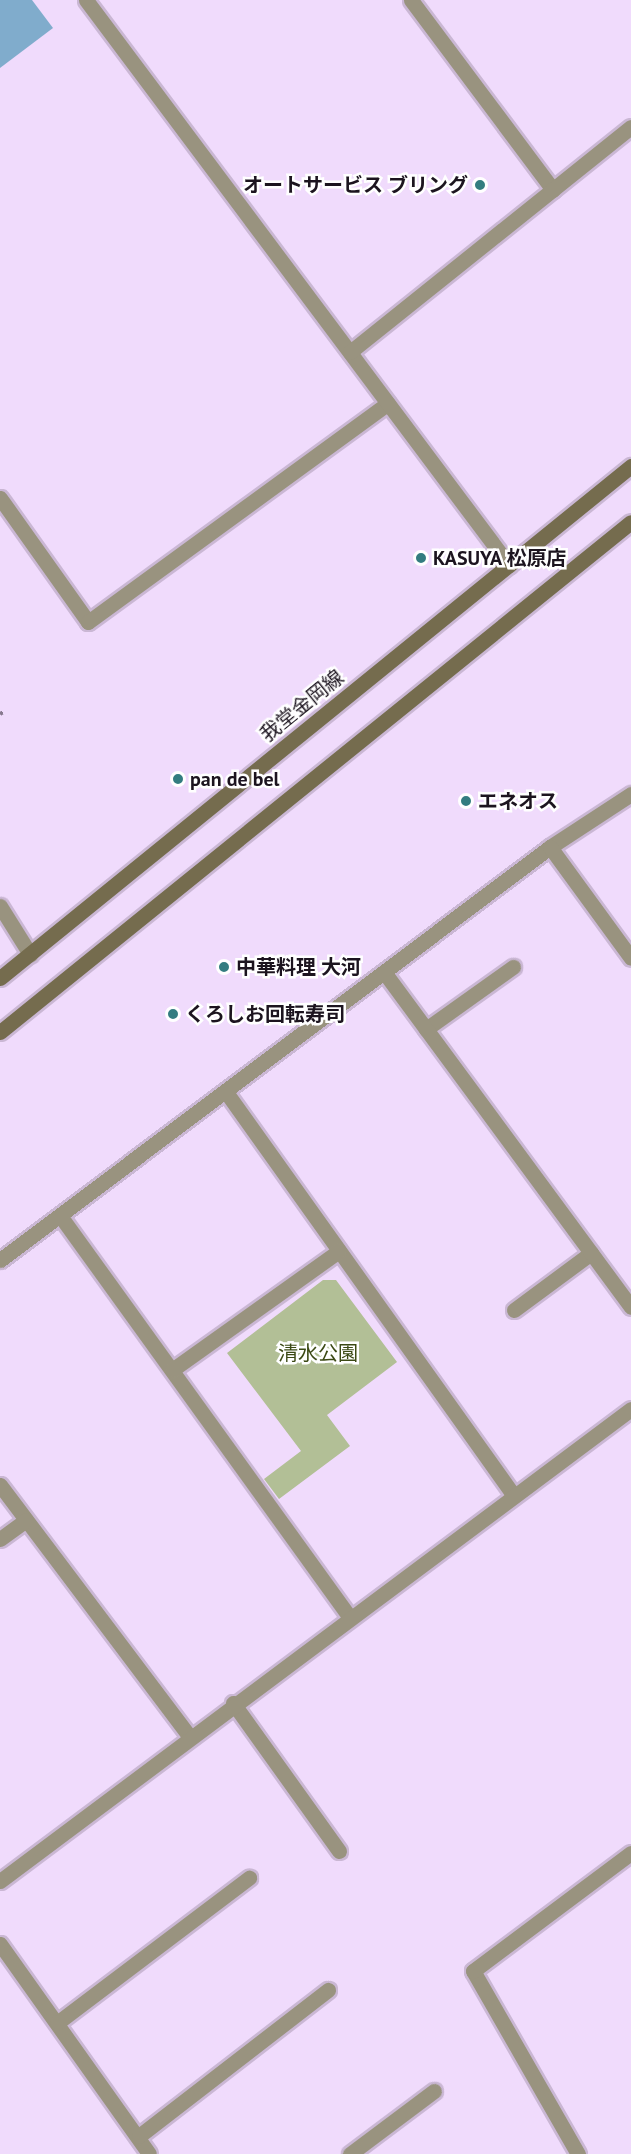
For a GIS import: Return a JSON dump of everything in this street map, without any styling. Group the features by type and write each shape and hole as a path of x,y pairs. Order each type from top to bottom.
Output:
{"main road":[{"name":"我堂金岡線","path":"0,978 631,466"},
{"path":"0,1032 631,522"}],"street":[{"path":"86,0 509,565"},
{"path":"411,0 553,190"},
{"path":"350,352 631,127"},
{"path":"0,498 88,622 388,403"},
{"path":"0,1260 550,847 631,794"},
{"path":"550,847 631,958"},
{"path":"0,906 30,954"},
{"path":"426,1029 513,967"},
{"path":"384,972 631,1307"},
{"path":"226,1092 514,1496"},
{"path":"61,1216 349,1617"},
{"path":"172,1370 339,1251"},
{"path":"514,1310 591,1253"},
{"path":"0,1881 233,1703 631,1409"},
{"path":"0,1485 189,1736"},
{"path":"0,1539 26,1520"},
{"path":"233,1703 339,1851"},
{"path":"578,2154 473,1971 631,1853"},
{"path":"57,2023 249,1878"},
{"path":"0,1944 139,2136 149,2154"},
{"path":"139,2136 328,1990"},
{"path":"350,2154 434,2091"}],"path":[{"path":"0,714 5,711"}],"green space":[{"name":"清水公園","path":"323,1280 336,1280 397,1362 327,1415 350,1446 279,1499 264,1479 301,1451 227,1353"}],"water":[{"path":"0,0 32,0 53,28 0,68"}],"place":[{"name":"オートサービス ブリング","path":"480,185"},
{"name":"KASUYA 松原店","path":"421,558"},
{"name":"pan de bel","path":"178,779"},
{"name":"エネオス","path":"466,801"},
{"name":"中華料理 大河","path":"224,967"},
{"name":"くろしお回転寿司","path":"173,1014"}]}
